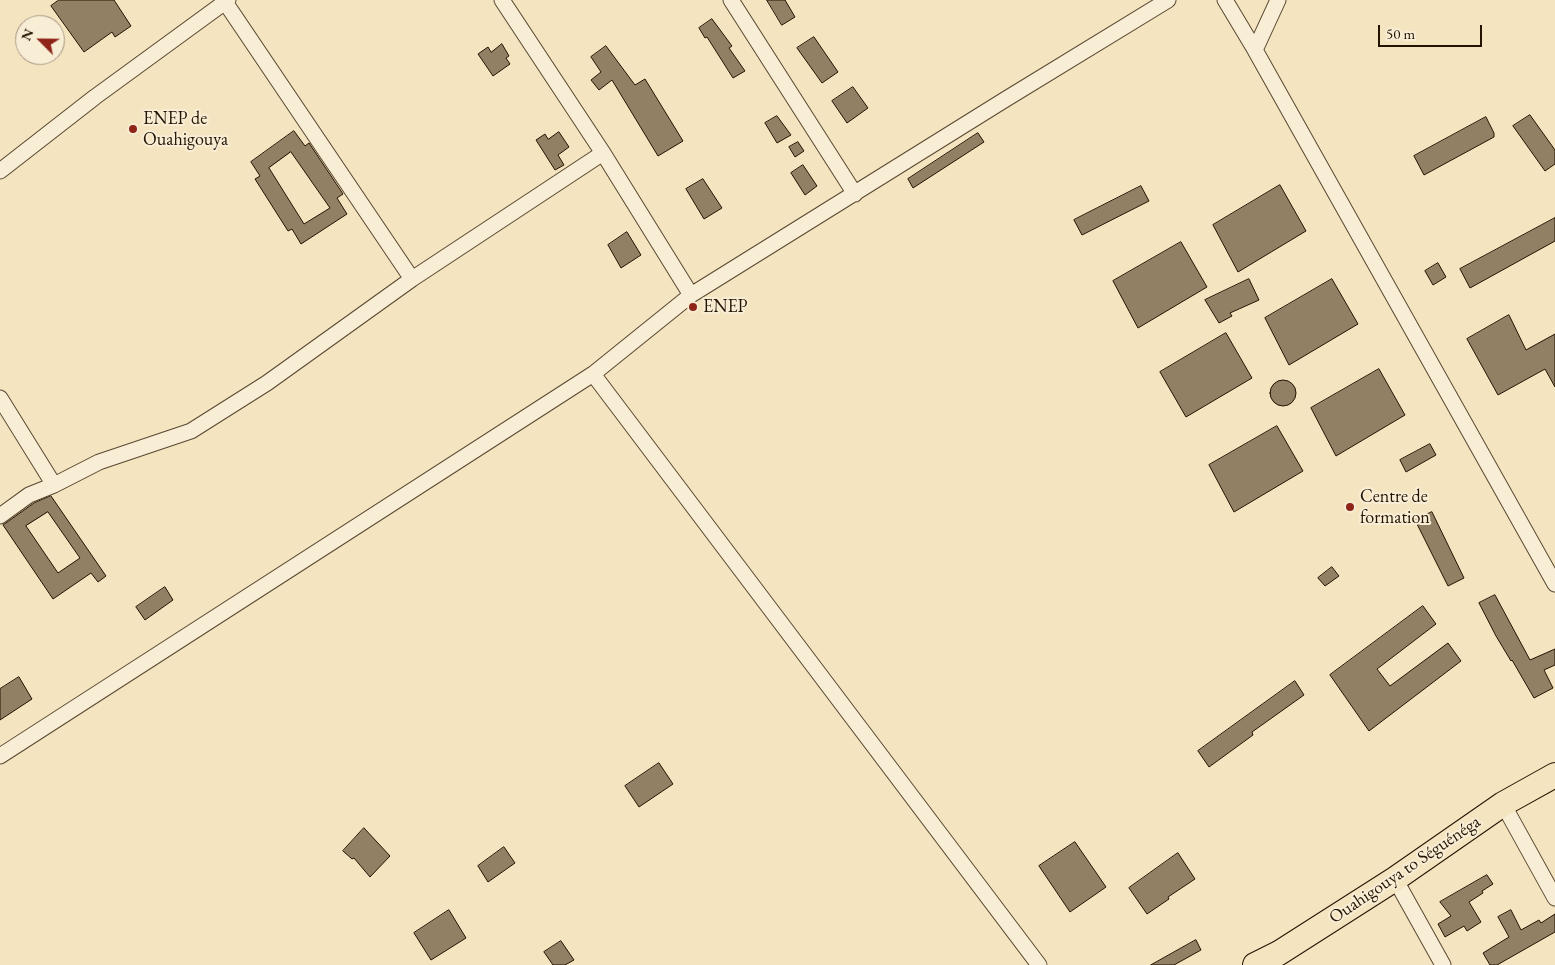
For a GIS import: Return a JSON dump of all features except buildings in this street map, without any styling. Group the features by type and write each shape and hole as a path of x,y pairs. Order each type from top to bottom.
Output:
{"main road":[{"name":"Ouahigouya to Séguénéga","path":"1255,965 1282,959 1503,804 1555,775"}],"street":[{"path":"502,0 603,153 692,295"},
{"path":"731,0 856,194"},
{"path":"0,756 593,374 692,295 1168,0"},
{"path":"1225,0 1255,50 1555,584"},
{"path":"1255,50 1278,0"},
{"path":"0,171 95,97 226,1 412,279"},
{"path":"0,516 29,495 54,485 99,462 191,431 267,383 412,279 603,153"},
{"path":"593,374 1039,965"},
{"path":"0,398 54,485"},
{"path":"1503,804 1555,898"},
{"path":"1395,879 1443,965"}],"place":[{"name":"ENEP de Ouahigouya","path":"133,129"},
{"name":"ENEP","path":"693,307"},
{"name":"Centre de formation","path":"1350,507"}]}
